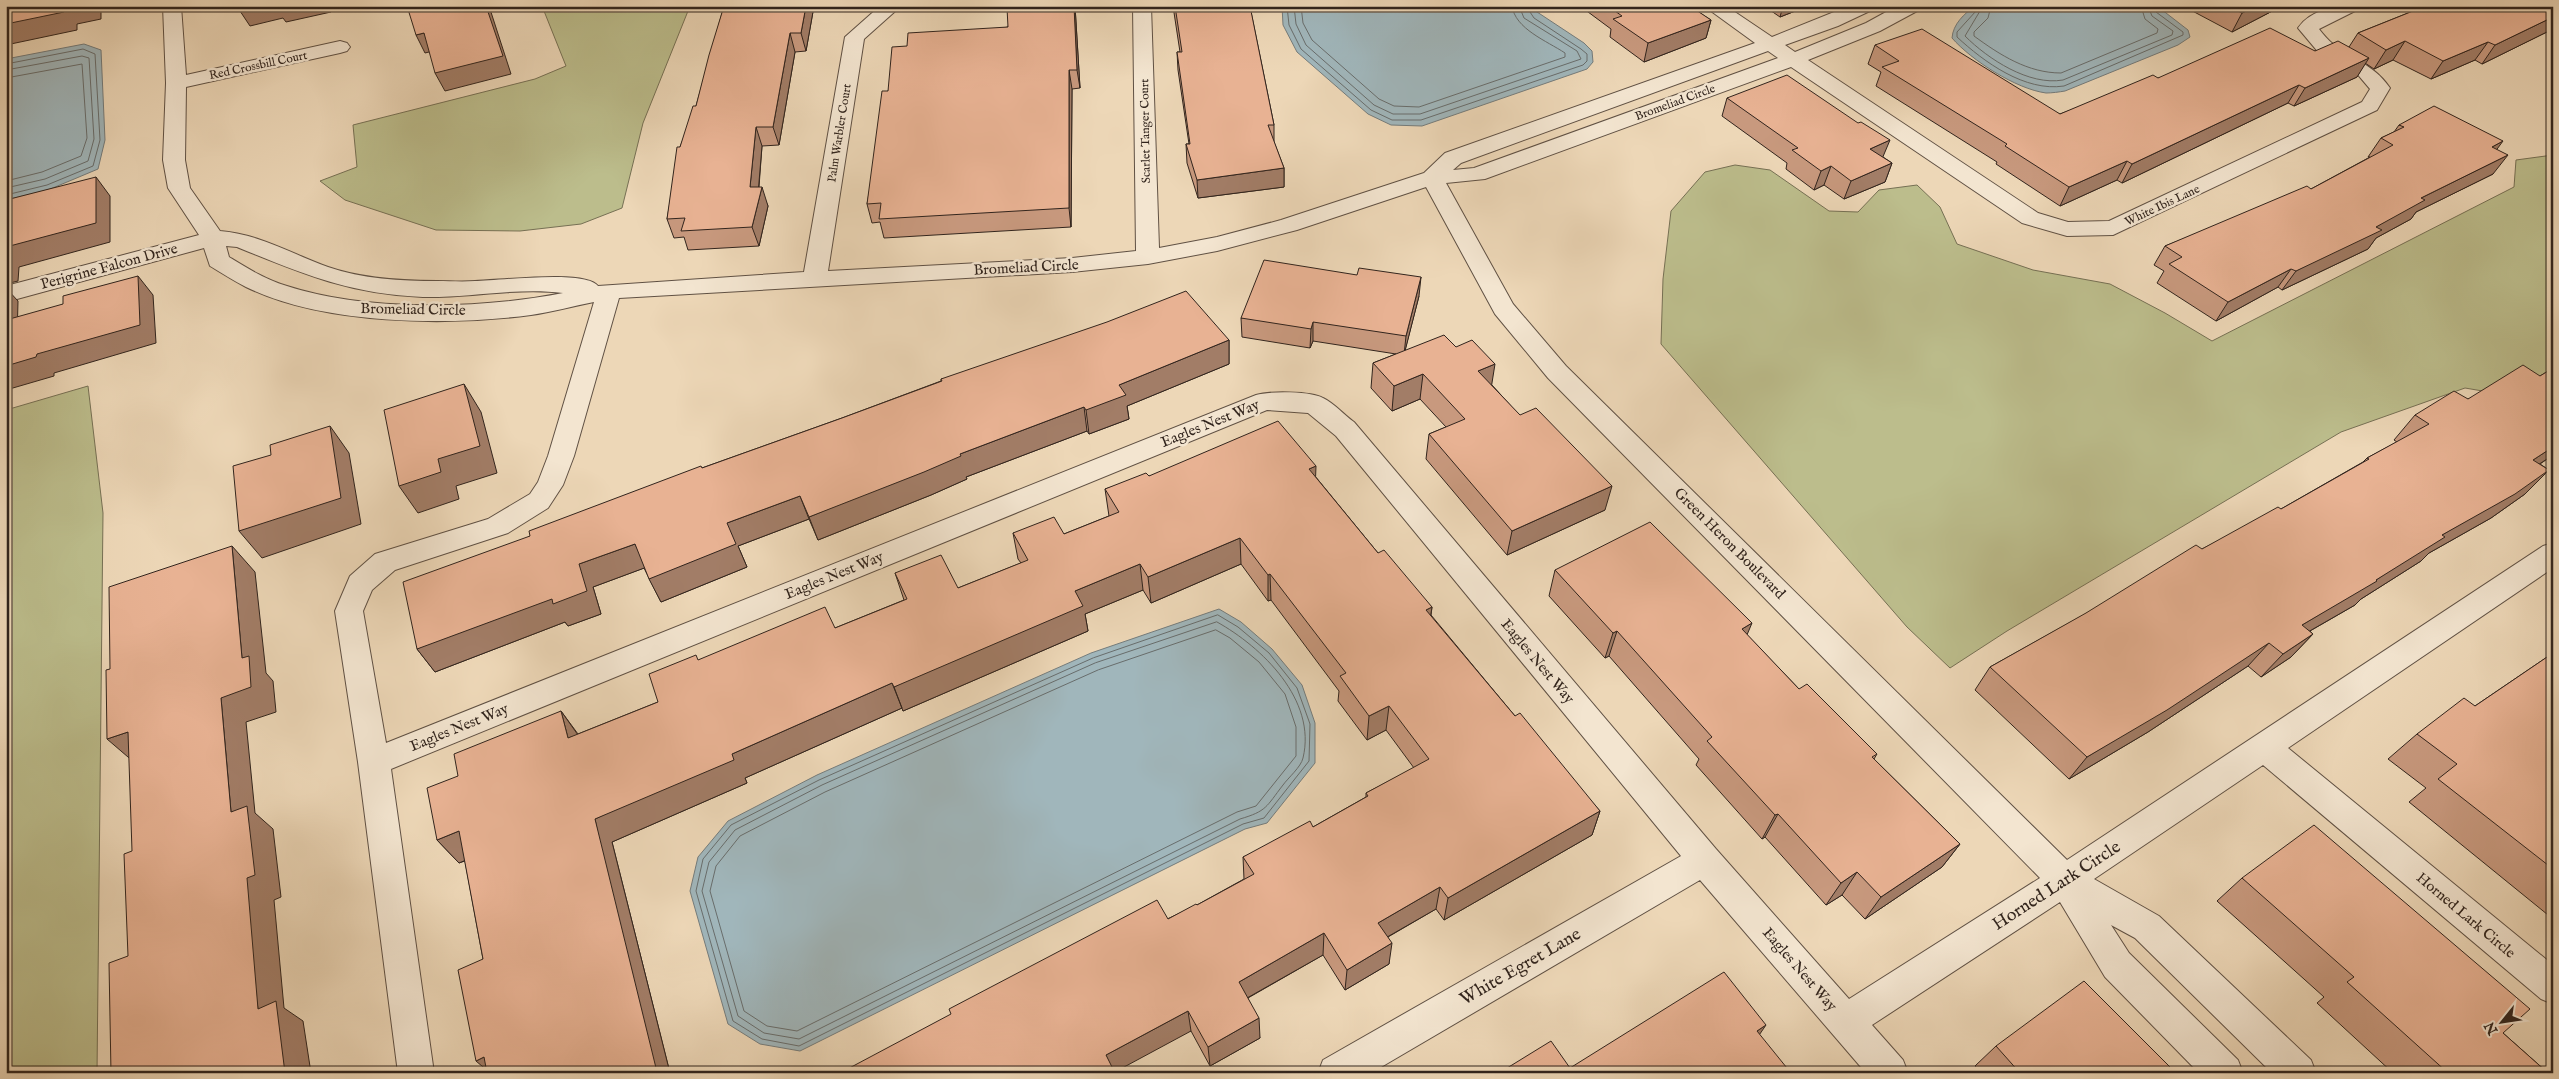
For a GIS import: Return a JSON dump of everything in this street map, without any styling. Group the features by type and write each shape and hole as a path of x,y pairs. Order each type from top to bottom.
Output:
{"street":[{"name":"Bromeliad Circle","path":"172,6 176,83 174,160 179,188 212,238 218,261 254,282 288,294 357,309 440,313 531,307 609,291 1072,265 1148,257 1217,244 1289,225 1432,178 1478,174 1794,59 1873,27 1912,6"},
{"name":"Palm Warbler Court","path":"815,278 855,37 892,6"},
{"name":"Scarlet Tanger Court","path":"1142,6 1148,257"},
{"name":"White Ibis Lane","path":"1713,6 2030,218 2067,229 2113,228 2370,106 2380,88 2366,72 2326,49 2308,28 2323,18 2350,6"},
{"name":"Bromeliad Circle","path":"1432,178 1453,158 1831,22 1865,6"},
{"name":"Red Crossbill Court","path":"176,83 340,47"},
{"name":"Green Heron Boulevard","path":"1432,178 1503,308 1557,372 2065,880 2117,965 2225,1073"},
{"name":"Bromeliad Circle","path":"212,238 241,240 322,273 369,285 423,289 475,289 546,283 609,291"},
{"name":"Perigrine Falcon Drive","path":"6,294 212,238"},
{"path":"416,1073 374,762 349,611 353,597 360,584 385,562 498,526 539,501 550,484 561,456 609,291"},
{"name":"Eagles Nest Way","path":"374,762 1265,401 1314,404 1345,429 1704,860 1847,1021 1890,1073"},
{"name":"Horned Lark Circle","path":"1847,1021 2065,880 2553,554"},
{"name":"Horned Lark Circle","path":"2264,746 2553,987"},
{"name":"White Egret Lane","path":"1336,1073 1704,860"},
{"name":"Green Heron Boulevard","path":"2065,880 2147,927 2298,1073"}],"green space":[{"path":"542,6 690,6 643,123 622,208 581,224 520,231 436,230 345,200 320,181 357,167 353,125 535,79 566,66"},
{"path":"2553,155 2553,403 2465,388 2341,432 2007,631 1950,668 1907,627 1661,344 1663,279 1671,211 1705,172 1735,165 1770,170 1829,211 1858,212 1879,190 1917,185 1940,207 1957,244 2033,270 2110,284 2165,313 2212,341 2514,187 2516,160"},
{"path":"88,386 103,513 97,1073 6,1073 6,410"}],"water":[{"path":"1282,6 1528,6 1584,43 1592,51 1593,62 1587,69 1422,126 1391,125 1368,114 1297,52 1283,25"},
{"path":"1975,6 2157,6 2188,30 2190,37 2178,45 2065,91 2046,93 2008,80 1970,55 1952,38 1954,28 1967,12"},
{"path":"84,44 101,50 105,140 98,169 48,190 6,200 6,59"},
{"path":"1219,609 1241,622 1272,649 1302,685 1315,723 1315,763 1267,823 1245,829 800,1051 760,1044 728,1024 690,891 698,857 728,821 817,775 1091,653"}],"building":[{"path":"6,6 67,6 64,12 6,24"},
{"path":"407,6 486,6 503,56 435,73 424,33 416,35"},
{"path":"724,6 806,6 801,33 790,33 773,127 756,127 750,187 762,187 752,227 681,231 685,218 667,219 677,147 680,147 693,106 696,106"},
{"path":"1013,6 1074,6 1077,70 1069,70 1069,208 879,219 881,203 867,204 882,91 888,91 892,47 907,46 908,33 1008,27 1007,8 1013,8"},
{"path":"1175,6 1250,6 1274,125 1268,125 1284,168 1197,180 1186,144 1190,144 1177,52 1182,52"},
{"path":"1608,6 1690,6 1711,20 1648,43 1613,19 1622,16"},
{"path":"2228,6 2256,6 2242,13"},
{"path":"2419,6 2553,6 2553,17 2495,45 2488,42 2443,61 2405,41 2386,50 2358,33 2418,9 2415,8"},
{"path":"2270,28 2315,51 2338,41 2369,58 2305,88 2299,85 2132,164 2127,161 2069,187 2005,146 2007,144 1882,67 1899,61 1875,45 1922,29 2060,114 2153,75 2158,78"},
{"path":"1787,75 1858,123 1861,122 1890,140 1870,149 1892,163 1851,181 1831,166 1821,171 1792,150 1798,148 1727,98"},
{"path":"2434,106 2503,141 2492,147 2508,155 2421,198 2425,200 2376,227 2382,230 2296,271 2291,269 2228,302 2169,264 2182,257 2165,246 2307,186 2311,189 2393,145 2381,138 2404,127 2399,125"},
{"path":"96,177 96,223 6,247 6,200"},
{"path":"1264,260 1357,275 1359,268 1421,277 1406,336 1313,322 1311,329 1241,318"},
{"path":"138,276 140,325 37,354 36,357 6,366 6,320 63,304 63,296"},
{"path":"1186,291 1229,340 1119,385 1126,395 1086,410 1084,407 960,454 961,456 924,472 809,517 800,496 727,523 736,544 649,579 635,544 579,564 587,591 553,604 552,599 417,649 403,582 530,536 529,531 701,466 702,468 842,418 942,381 941,379 1107,322"},
{"path":"1444,335 1456,347 1472,340 1495,364 1478,371 1520,415 1536,408 1612,486 1512,531 1429,434 1465,419 1423,374 1394,386 1373,363"},
{"path":"2523,365 2540,376 2553,368 2553,447 2533,460 2549,470 2515,494 2442,535 2445,537 2377,581 2302,625 2313,634 2283,654 2269,643 2167,710 2087,757 1990,667 2086,613 2196,545 2202,549 2278,507 2281,509 2429,424 2415,415 2454,391 2468,399"},
{"path":"464,384 480,446 438,459 441,472 399,486 384,410"},
{"path":"1278,421 1316,466 1309,469 1378,553 1384,550 1432,607 1426,610 1515,716 1520,713 1600,811 1448,898 1440,887 1378,923 1392,943 1347,970 1324,933 1239,982 1259,1018 1208,1047 1188,1011 1106,1055 1115,1073 840,1073 951,1014 949,1009 1157,900 1168,919 1197,905 1254,874 1243,857 1310,821 1313,827 1368,796 1366,793 1429,759 1389,706 1369,716 1340,676 1346,673 1240,538 1148,577 1140,564 1075,591 1083,606 894,687 892,683 732,754 734,760 595,819 656,1068 646,1073 487,1073 484,1057 476,1061 458,970 483,959 459,831 437,840 427,788 458,776 454,754 561,711 568,738 658,702 649,674 696,655 698,660 825,607 835,628 907,599 895,573 941,555 958,588 1028,560 1013,533 1054,517 1064,534 1119,512 1105,489 1146,473 1149,476"},
{"path":"330,426 341,498 239,531 233,466 271,455 270,445"},
{"path":"1650,522 1752,623 1742,629 1799,689 1807,684 1877,754 1872,757 1960,844 1881,897 1857,872 1841,883 1778,814 1775,815 1707,741 1712,737 1617,631 1613,633 1555,570"},
{"path":"232,546 242,658 249,656 251,687 221,698 231,812 247,806 255,875 247,878 258,1009 276,1001 285,1073 111,1073 109,963 128,956 124,854 132,851 128,732 107,739 106,670 110,669 109,587"},
{"path":"2553,653 2553,869 2438,779 2457,764 2417,734 2464,698 2475,706"},
{"path":"2314,825 2530,1009 2503,1033 2548,1073 2448,1073 2347,982 2354,977 2242,878"},
{"path":"1724,972 1766,1025 1757,1031 1791,1073 1499,1073 1551,1041 1570,1068"},
{"path":"2084,981 2176,1073 2020,1073 1996,1046"}]}
